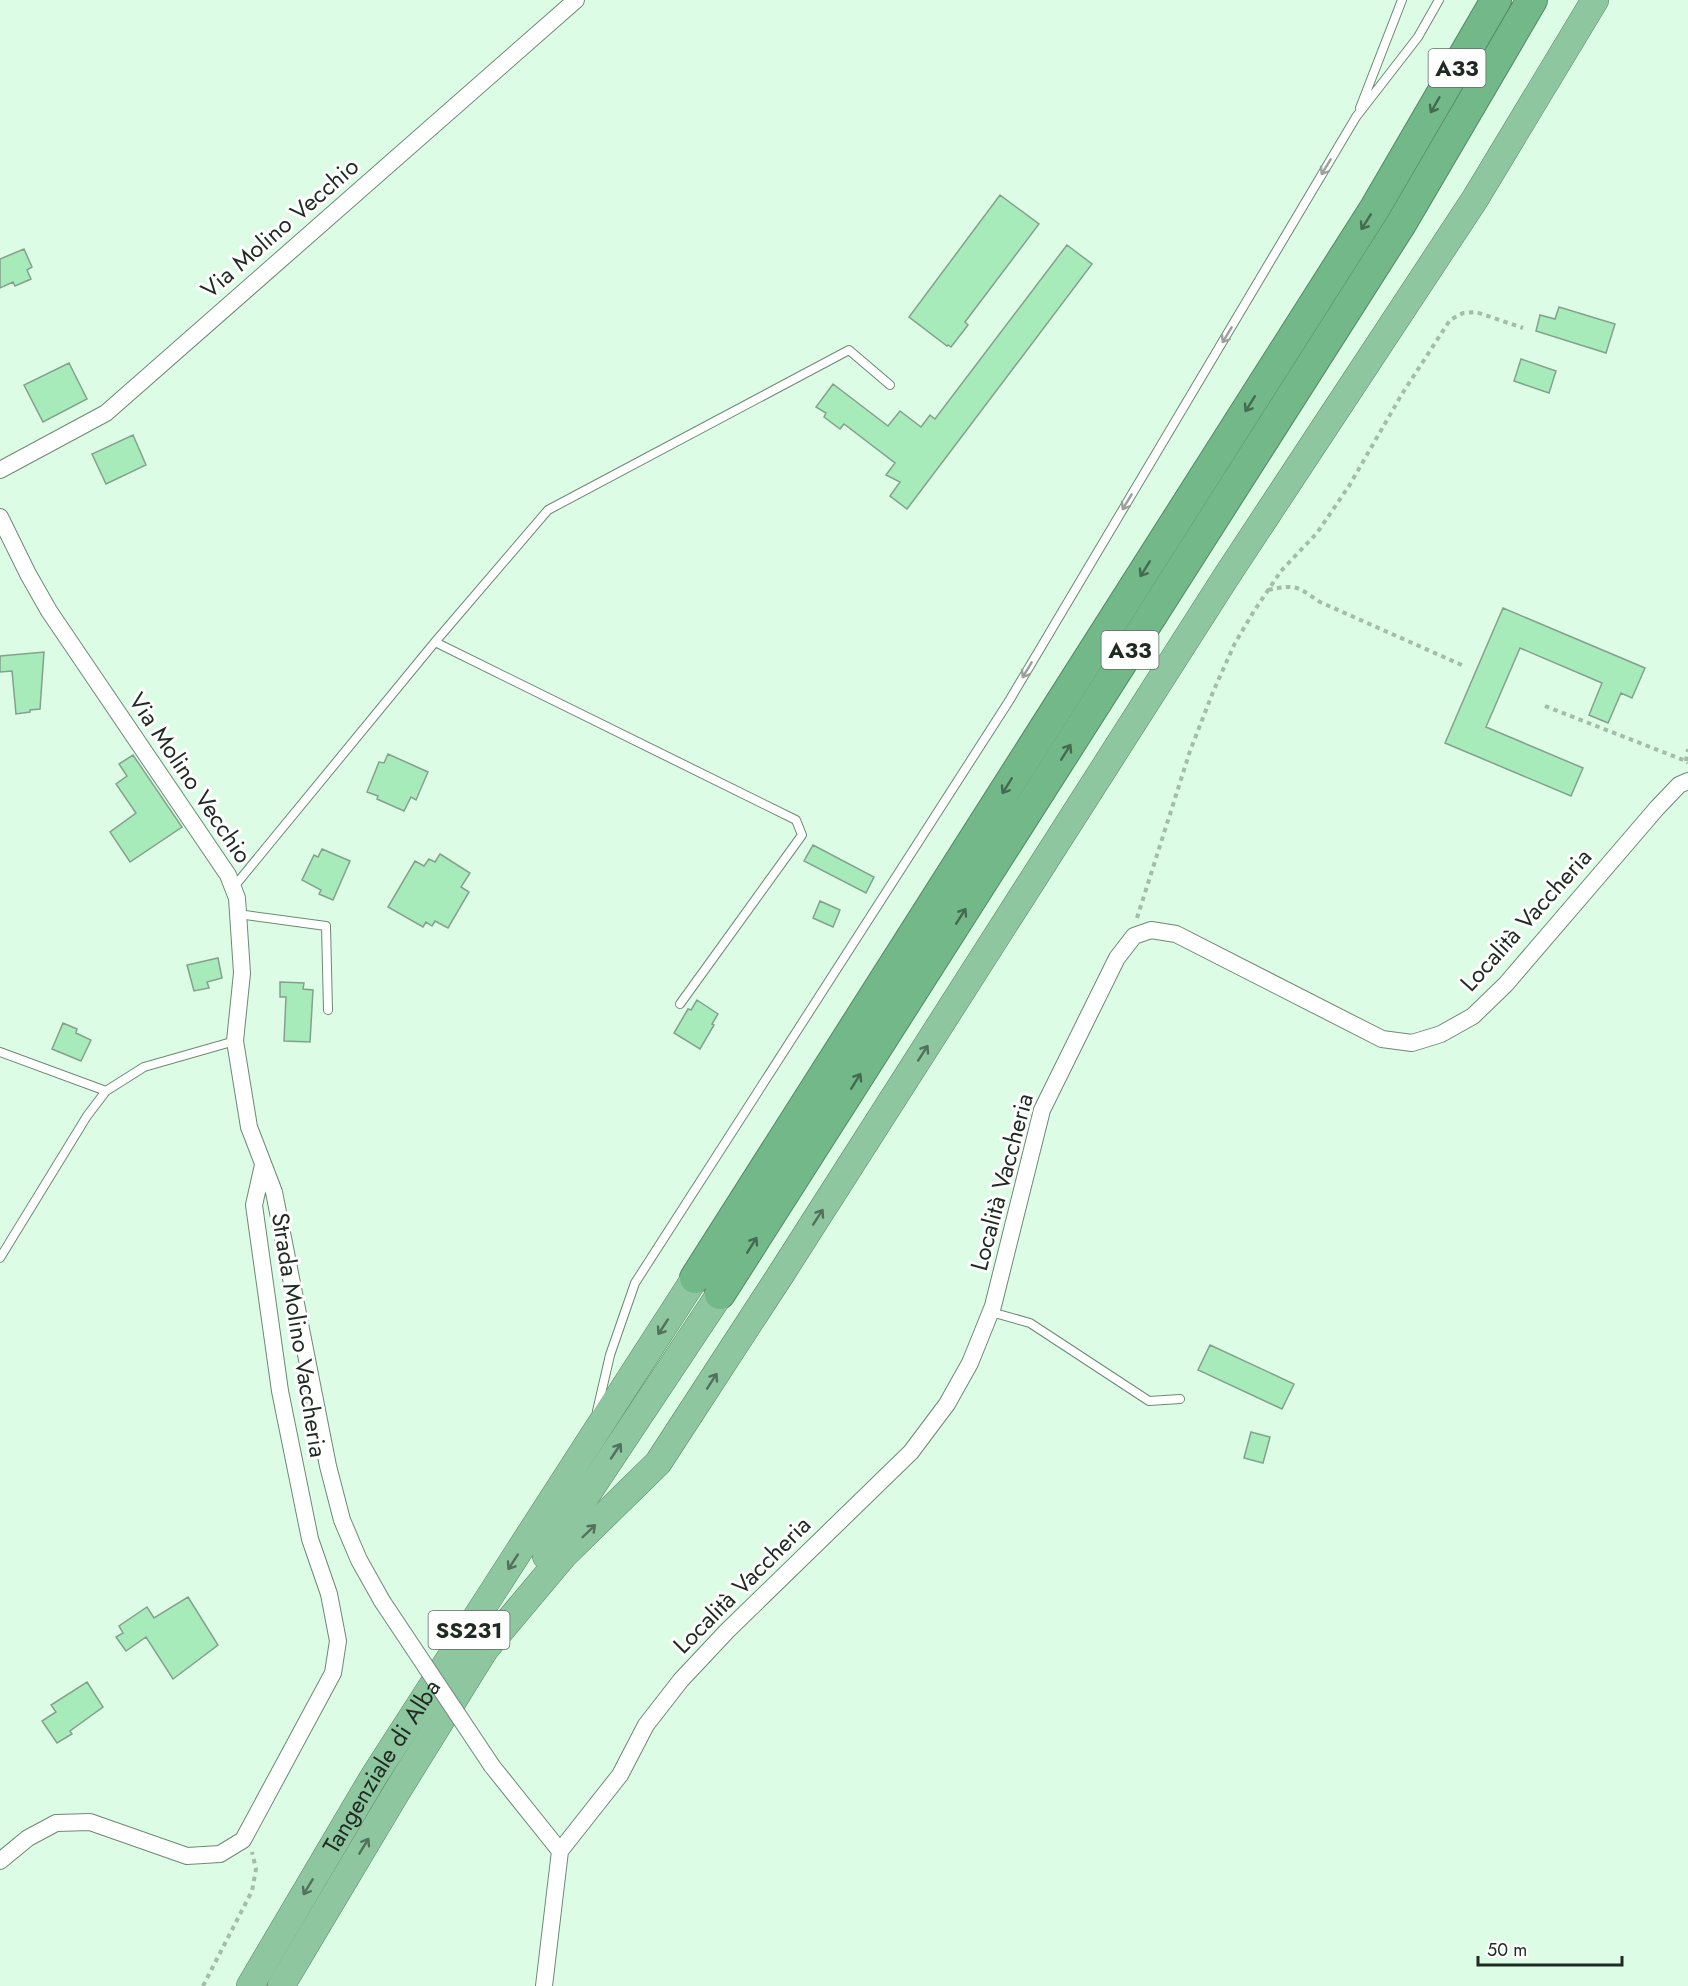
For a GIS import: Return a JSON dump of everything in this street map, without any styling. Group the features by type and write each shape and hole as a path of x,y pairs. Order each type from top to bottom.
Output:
{"highway":[{"name":"A33","path":"695,1278 1368,218 1496,0"},
{"name":"A33","path":"720,1294 1401,224 1532,0"},
{"path":"481,1654 564,1555 658,1462 796,1251 1226,577 1475,199 1595,0"},
{"name":"Tangenziale di Alba","path":"250,1986 374,1776 695,1278"},
{"name":"SS231","path":"281,1986 481,1654 720,1294"}],"street":[{"name":"Via Molino Vecchio","path":"0,470 106,413 576,0"},
{"name":"Via Molino Vecchio","path":"0,517 49,611 228,875 237,898 242,973 235,1041 249,1127 263,1164"},
{"name":"Località Vaccheria","path":"560,1851 620,1775 646,1725 681,1680 727,1631 911,1452 947,1404 970,1363 991,1312 1042,1110 1118,958 1134,936 1150,930 1176,934 1382,1039 1412,1043 1441,1034 1473,1016 1506,984 1657,808 1679,785 1688,781"},
{"name":"Strada Molino Vaccheria","path":"263,1164 274,1192 328,1466 342,1520 359,1560 382,1601 492,1766 560,1851"},
{"name":"Strada Molino Vaccheria","path":"243,1840 333,1673 338,1641 329,1594 310,1539 280,1392 254,1205 263,1164"},
{"path":"0,1861 28,1838 56,1823 90,1822 187,1856 220,1854 243,1840"},
{"path":"544,1986 560,1851"}],"lane":[{"path":"1356,117 1402,0"},
{"path":"589,1443 610,1355 635,1283 1009,701 1356,117 1418,37 1439,0"},
{"path":"233,888 435,642 548,510 849,350 890,385"},
{"path":"435,642 796,820 802,835 680,1004"},
{"path":"238,914 326,926 328,1010"},
{"path":"0,1258 87,1116 106,1091 144,1066 235,1041"},
{"path":"0,1052 106,1091"},
{"path":"991,1312 1030,1323 1149,1401 1180,1398"}],"path":[{"path":"1134,936 1138,910 1190,752 1235,643 1254,611 1281,571 1317,533 1349,486 1401,394 1450,320 1463,313 1476,312 1523,328"},
{"path":"1268,590 1289,585 1299,588 1320,602 1464,666"},
{"path":"1545,706 1687,762 1688,749"},
{"path":"203,1986 252,1891 256,1869 252,1853 243,1840"}],"building":[{"path":"1000,195 1039,224 965,322 968,325 951,347 947,346 909,317"},
{"path":"1067,245 1092,264 907,509 890,496 900,482 886,475 895,463 844,424 840,429 824,417 826,413 816,407 833,384 888,426 900,411 921,427 930,415 935,419"},
{"path":"24,249 32,267 27,270 31,279 15,286 13,282 0,288 0,259"},
{"path":"1559,307 1615,324 1606,353 1536,331 1540,315 1555,319"},
{"path":"1521,359 1556,371 1549,393 1514,381"},
{"path":"69,363 87,399 43,422 24,385"},
{"path":"133,435 146,465 106,484 92,454"},
{"path":"1503,608 1645,668 1632,698 1621,693 1608,723 1589,715 1602,683 1520,648 1486,727 1583,768 1571,796 1445,743"},
{"path":"44,652 40,709 16,714 12,671 0,672 0,656"},
{"path":"388,754 428,772 416,800 411,797 404,811 367,792 379,762 384,763"},
{"path":"133,755 182,827 130,862 110,832 136,813 116,784 127,776 119,764"},
{"path":"813,845 874,877 866,893 804,861"},
{"path":"322,849 350,861 333,900 319,894 321,890 302,880 314,855 318,857"},
{"path":"440,854 470,873 461,887 469,892 448,928 435,921 432,926 426,922 423,927 388,907 415,861 424,866 429,859 435,862"},
{"path":"820,901 840,910 833,927 813,918"},
{"path":"218,958 222,978 207,982 209,988 194,991 187,965"},
{"path":"280,982 304,983 303,989 313,990 310,1042 284,1041 286,997 280,997"},
{"path":"697,1000 718,1014 700,1049 674,1033 688,1009 691,1010"},
{"path":"63,1023 77,1029 76,1033 91,1040 81,1061 52,1049"},
{"path":"1210,1345 1294,1384 1282,1409 1198,1370"},
{"path":"1251,1432 1270,1437 1263,1463 1244,1458"},
{"path":"188,1597 218,1645 173,1679 146,1637 126,1651 116,1637 123,1633 119,1626 147,1607 154,1618"},
{"path":"87,1682 103,1707 70,1731 72,1734 57,1743 42,1721 56,1712 51,1705"}]}
